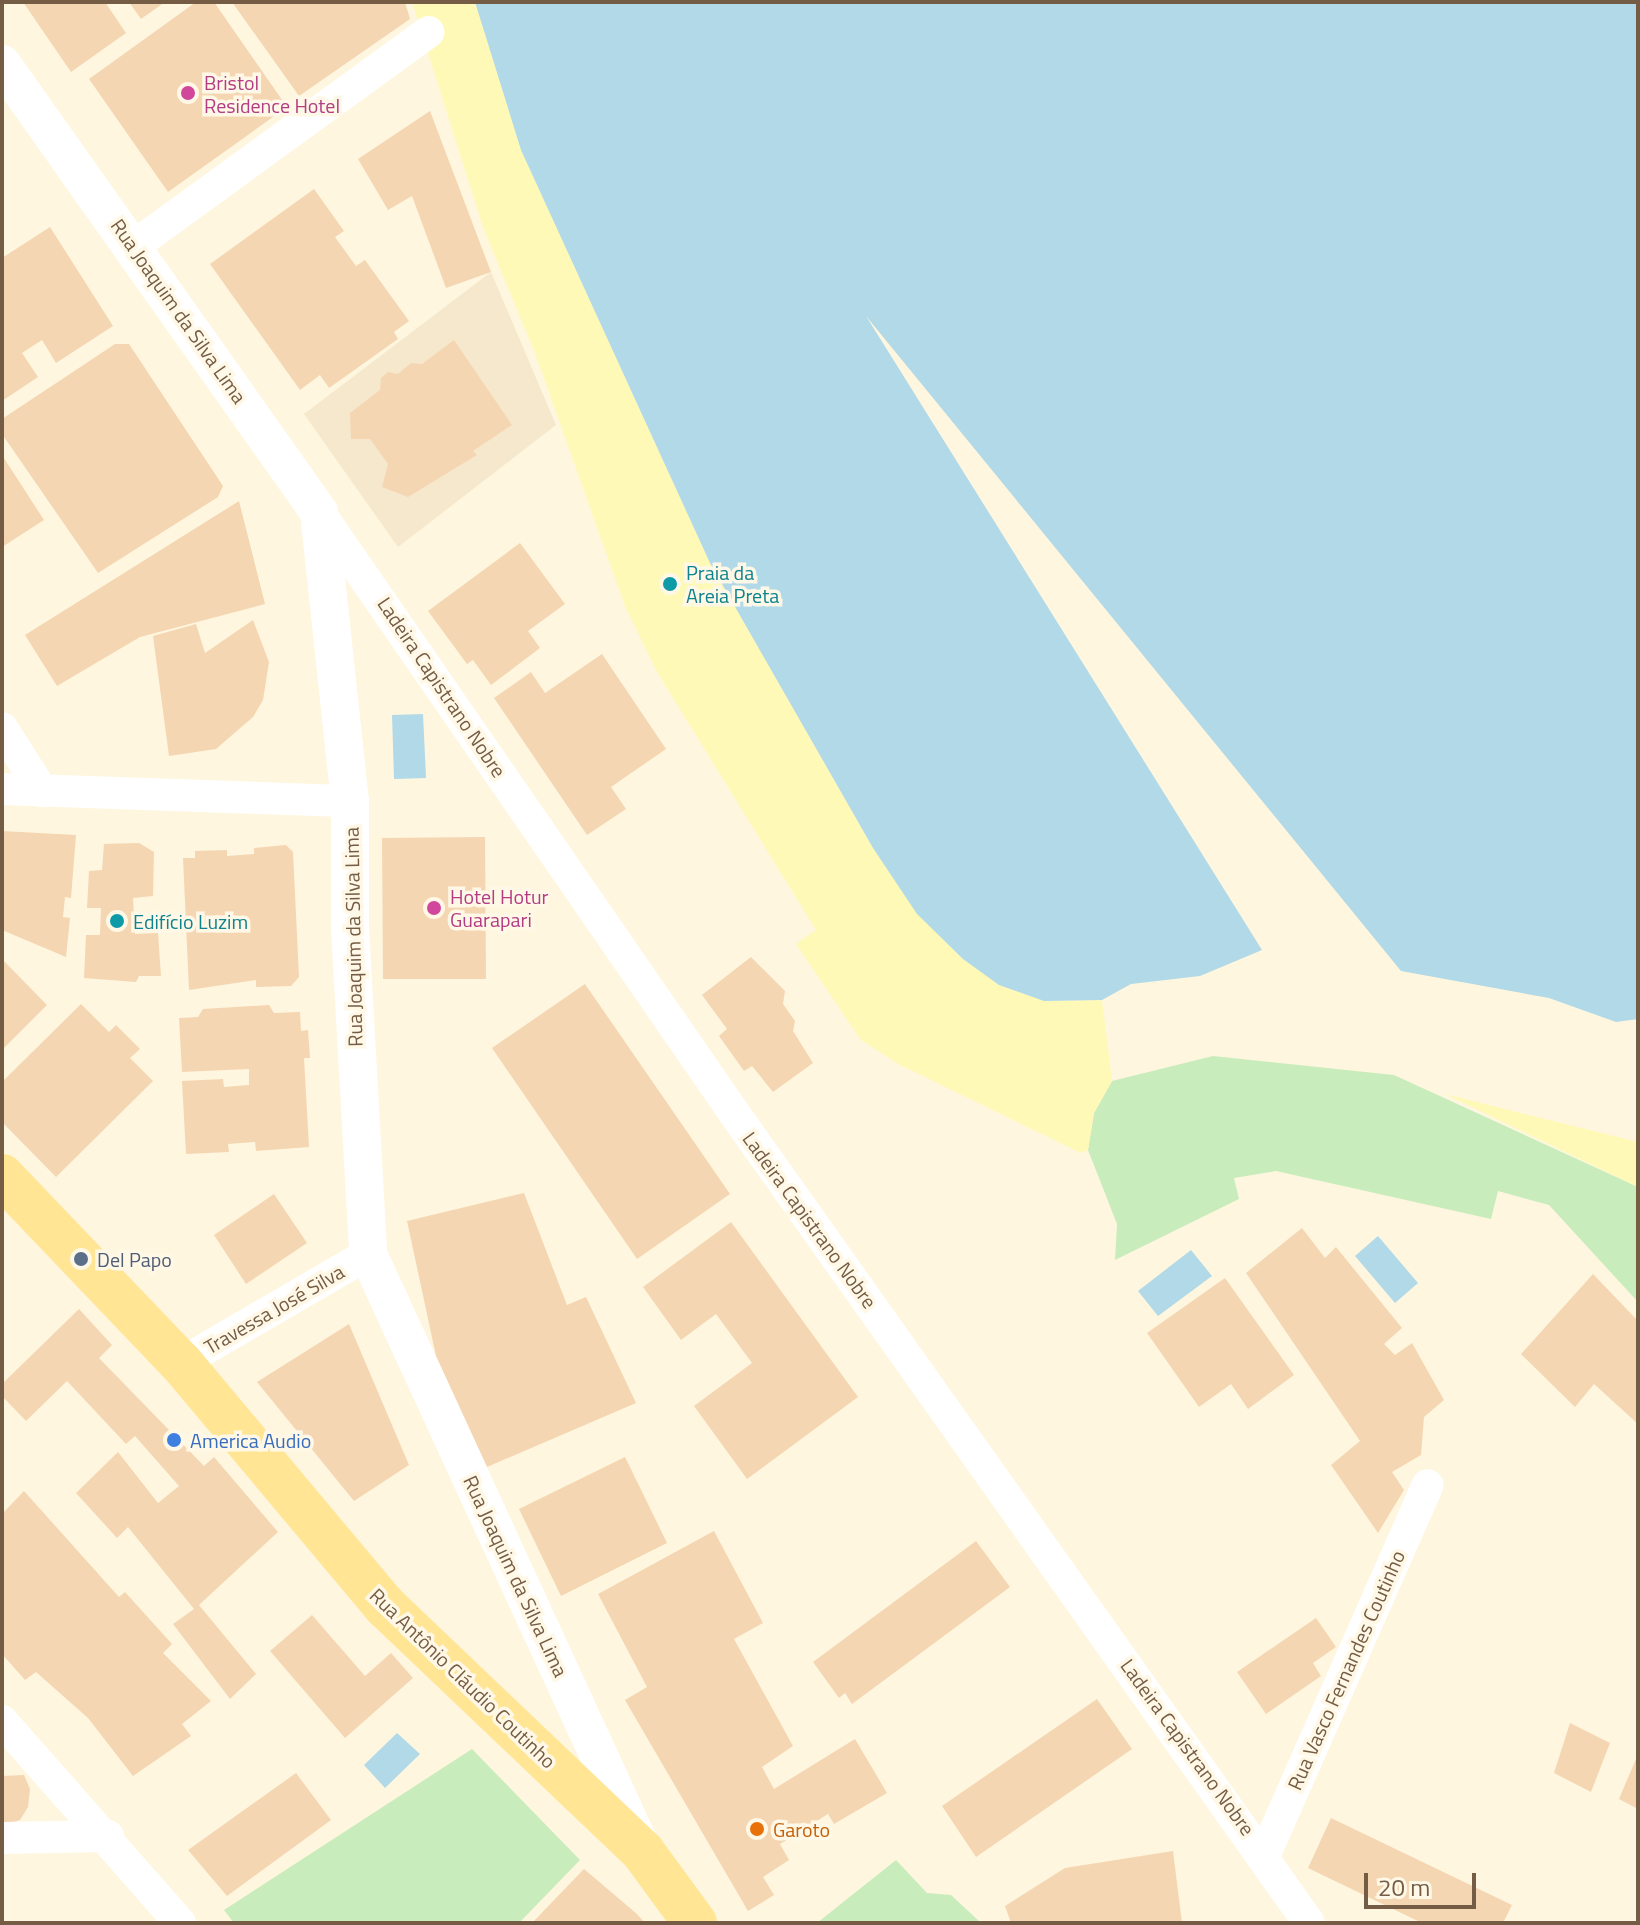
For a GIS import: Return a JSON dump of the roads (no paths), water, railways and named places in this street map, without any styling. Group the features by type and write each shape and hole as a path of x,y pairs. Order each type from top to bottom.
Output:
{"main road":[{"name":"Rua Antônio Cláudio Coutinho","path":"2,1176 181,1363 386,1607 643,1852 695,1923"}],"street":[{"path":"134,246 429,32"},
{"name":"Rua Joaquim da Silva Lima","path":"2,64 134,246 319,512 350,801 350,944 368,1254 643,1852"},
{"name":"Ladeira Capistrano Nobre","path":"319,512 734,1113 1265,1854 1309,1923"},
{"path":"2,728 42,791"},
{"path":"2,789 350,801"},
{"name":"Travessa José Silva","path":"181,1363 368,1254"},
{"name":"Rua Vasco Fernandes Coutinho","path":"1265,1854 1428,1485"},
{"path":"2,1721 108,1836 180,1923"},
{"path":"2,1838 108,1836"}],"water":[{"path":"475,2 1638,2 1638,1019 1616,1022 1549,998 1401,971 866,316 1262,950 1200,976 1131,984 1102,1000 1044,1001 999,985 963,959 917,914 873,848 710,563 521,150"},
{"path":"423,714 426,778 394,779 392,715"},
{"path":"1378,1236 1418,1283 1395,1303 1355,1256"},
{"path":"1191,1250 1212,1276 1158,1316 1138,1291"},
{"path":"397,1733 420,1754 385,1788 364,1765"}],"place":[{"name":"Bristol Residence Hotel","path":"188,93"},
{"name":"Praia da Areia Preta","path":"670,584"},
{"name":"Hotel Hotur Guarapari","path":"434,908"},
{"name":"Edifício Luzim","path":"117,921"},
{"name":"Del Papo","path":"81,1259"},
{"name":"America Audio","path":"174,1440"},
{"name":"Garoto","path":"757,1829"}]}
